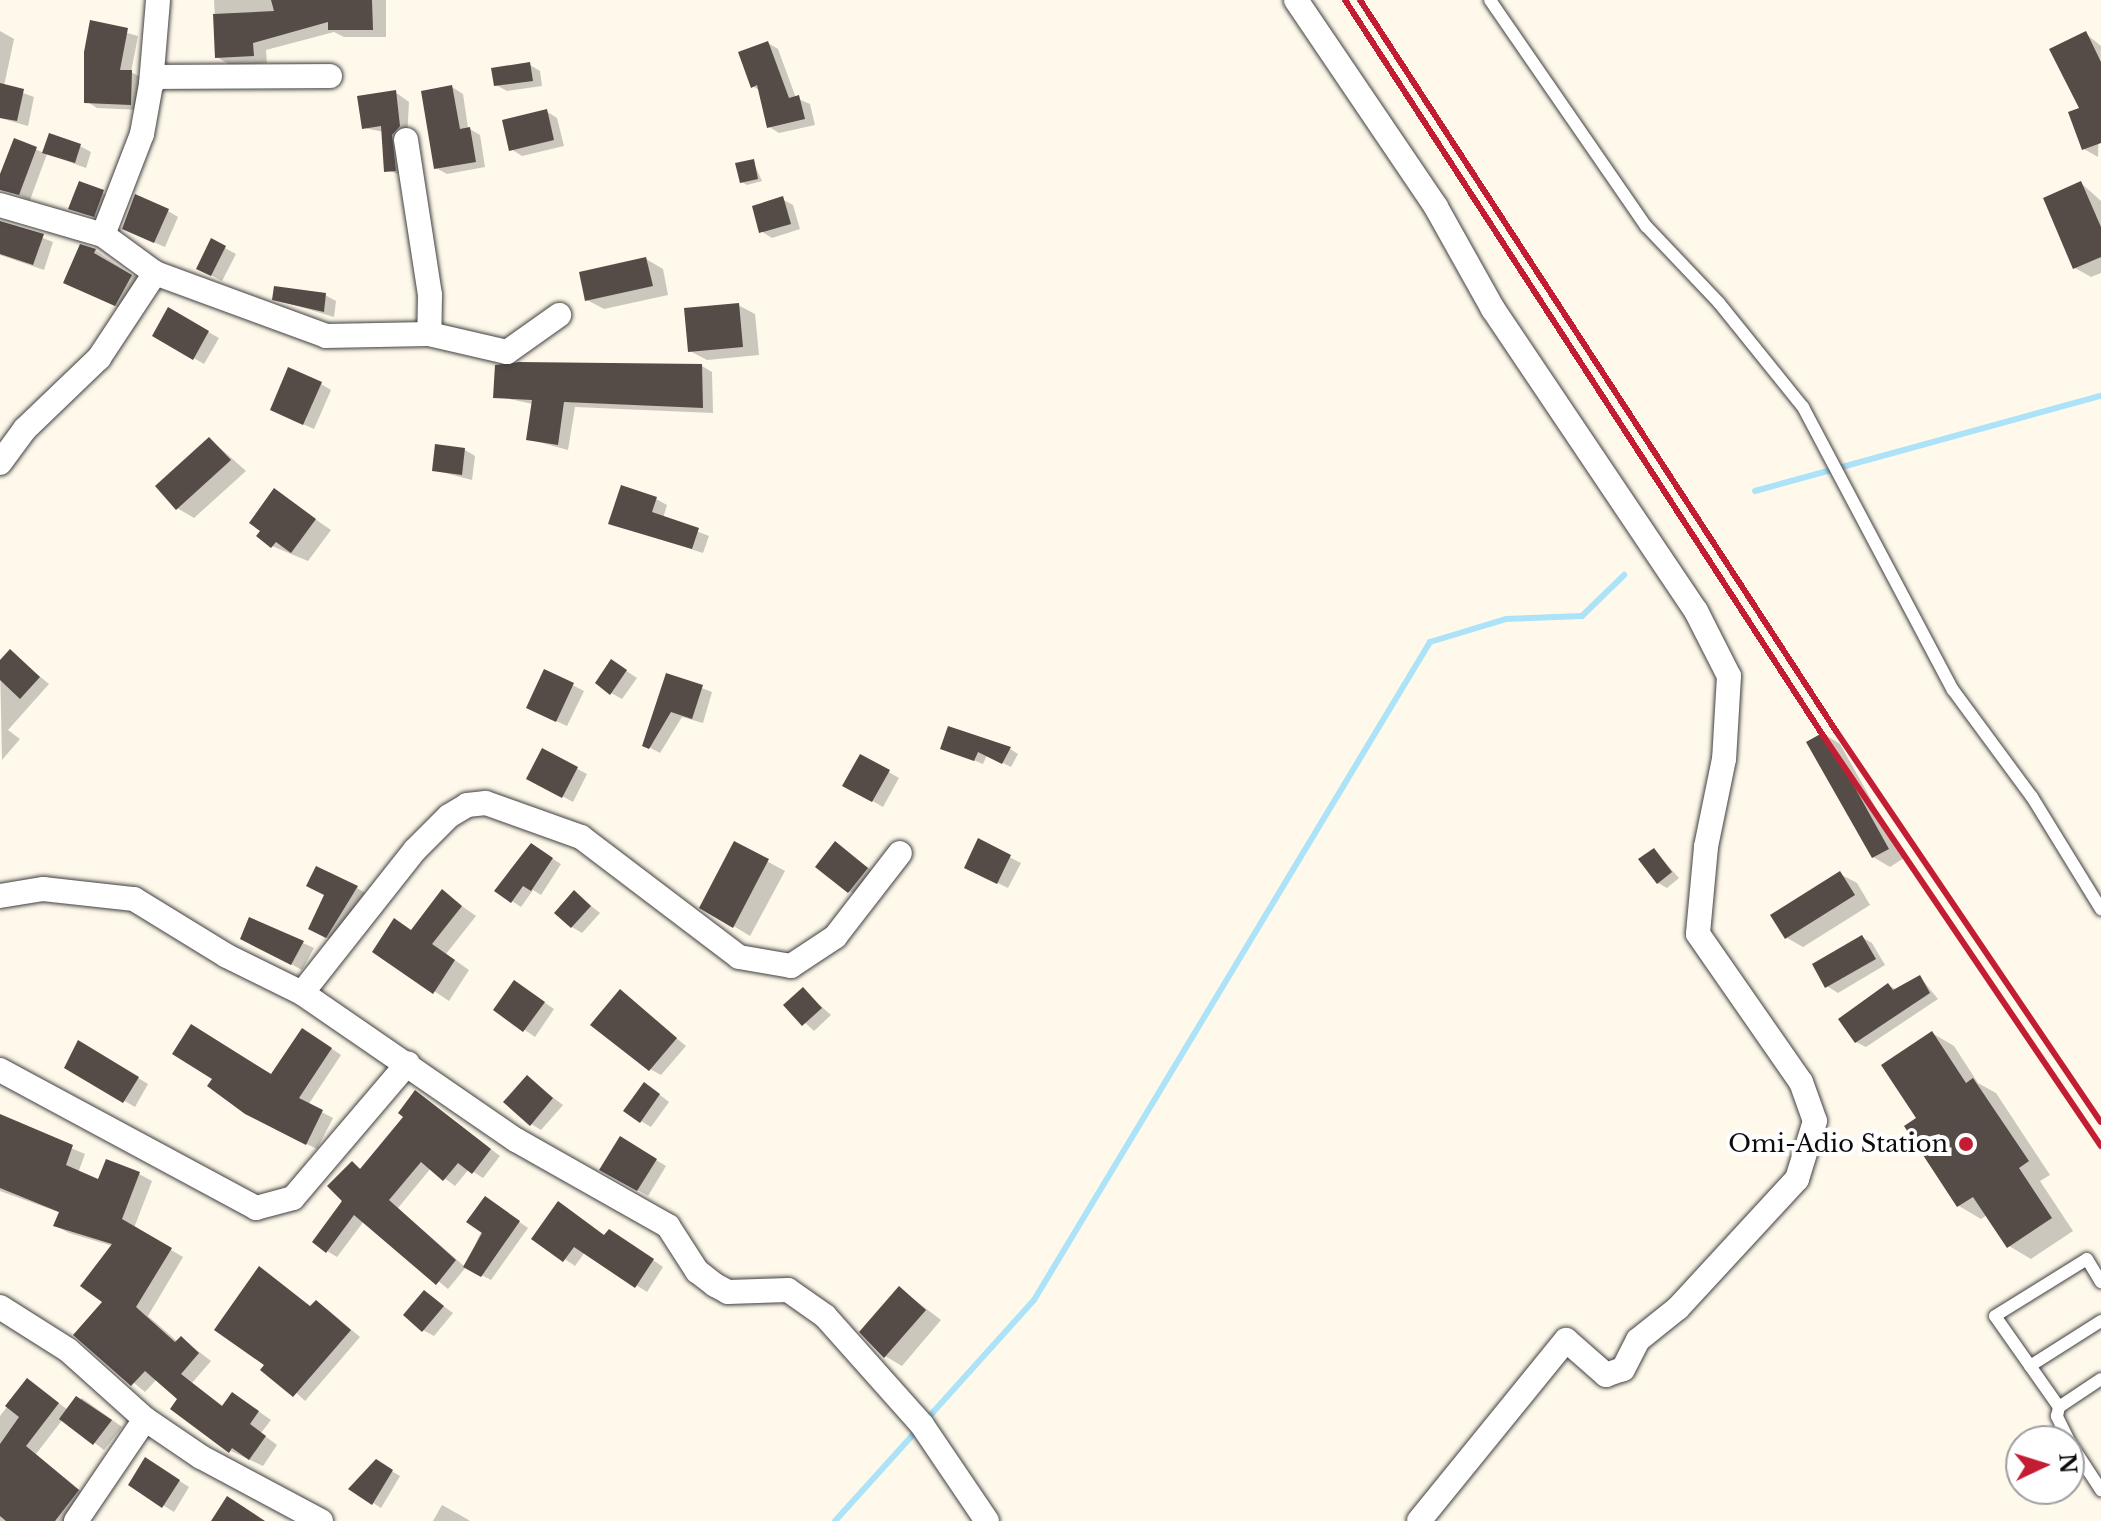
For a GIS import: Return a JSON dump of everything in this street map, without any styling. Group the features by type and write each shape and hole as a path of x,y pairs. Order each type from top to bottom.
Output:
{"street":[{"path":"103,235 142,134 151,84 158,0"},
{"path":"1296,0 1436,207 1493,309 1696,611 1729,676 1724,759 1706,847 1698,934 1801,1082 1815,1121 1797,1179 1678,1308 1638,1340 1623,1369 1606,1375 1566,1340 1419,1521"},
{"path":"151,84 174,74 330,76"},
{"path":"406,140 430,295 429,334"},
{"path":"0,205 103,235 155,273 326,336 429,334 507,352 559,315"},
{"path":"0,463 25,429 99,358 155,273"},
{"path":"302,993 415,850 449,816 467,805 486,803 581,837 739,957 791,966 835,937 900,853"},
{"path":"0,896 43,889 134,899 227,956 302,993 516,1140 668,1226 697,1271 715,1285 728,1292 788,1290 825,1316 922,1425 987,1521"},
{"path":"0,1070 256,1208 293,1198 408,1063"},
{"path":"0,1307 68,1350 145,1419 201,1457 321,1521"},
{"path":"76,1521 145,1419"}],"lane":[{"path":"1490,0 1646,226 1719,303 1803,407 1953,690 2032,797 2101,909"},
{"path":"2059,1407 1995,1316 2087,1259 2101,1282"},
{"path":"2030,1366 2101,1321"},
{"path":"2061,1425 2057,1416 2059,1407 2101,1379"},
{"path":"2085,1466 2101,1490"}],"building":[{"path":"271,0 372,0 373,30 328,30 328,22 253,43 254,56 215,58 213,14 274,11"},
{"path":"90,20 128,28 120,70 132,70 131,105 84,103 84,52"},
{"path":"2086,31 2101,62 2101,143 2082,150 2068,112 2079,108 2049,49"},
{"path":"768,41 789,98 799,95 805,119 767,128 757,85 751,88 738,52"},
{"path":"530,62 533,81 494,86 491,68"},
{"path":"0,83 24,89 17,121 0,118"},
{"path":"452,85 460,129 470,127 476,162 434,169 421,91"},
{"path":"396,90 400,126 392,135 396,171 384,172 381,126 362,129 357,96"},
{"path":"547,109 554,140 509,151 502,120"},
{"path":"49,133 81,144 75,163 42,153"},
{"path":"14,138 37,147 19,195 0,190 0,174"},
{"path":"754,159 758,179 740,183 735,163"},
{"path":"79,181 104,190 94,217 68,209"},
{"path":"2081,181 2101,227 2101,257 2073,269 2043,198"},
{"path":"135,194 169,209 154,243 122,229"},
{"path":"783,196 791,224 759,233 752,206"},
{"path":"0,221 44,234 33,265 0,254"},
{"path":"211,238 226,246 211,276 196,269"},
{"path":"80,244 96,249 94,253 132,275 115,306 63,283"},
{"path":"646,257 653,286 585,301 579,272"},
{"path":"274,286 326,293 324,312 272,300"},
{"path":"739,303 743,347 688,352 684,308"},
{"path":"168,307 209,331 193,360 152,336"},
{"path":"519,362 702,364 703,408 564,402 558,445 526,440 532,400 493,398 495,365"},
{"path":"288,367 322,382 303,425 270,410"},
{"path":"209,437 231,460 176,510 155,486"},
{"path":"435,444 465,448 462,475 432,471"},
{"path":"621,485 657,497 652,512 699,528 692,549 608,524"},
{"path":"274,488 316,519 291,553 276,542 271,548 256,536 260,531 249,523"},
{"path":"10,649 40,677 20,699 0,680 0,660"},
{"path":"611,659 627,670 610,695 595,683"},
{"path":"544,669 574,683 556,722 526,708"},
{"path":"666,673 703,685 692,719 671,712 649,749 642,746"},
{"path":"948,726 1011,747 1002,764 978,752 974,761 940,749"},
{"path":"1824,732 1889,849 1872,858 1806,742"},
{"path":"542,748 578,767 562,798 526,779"},
{"path":"860,754 890,770 872,802 842,786"},
{"path":"978,838 1011,855 997,884 964,868"},
{"path":"734,841 769,859 733,928 699,908"},
{"path":"835,841 868,868 848,893 815,867"},
{"path":"531,843 553,858 531,891 523,886 511,903 494,891"},
{"path":"1654,848 1672,872 1657,884 1638,859"},
{"path":"316,866 358,886 326,938 308,929 324,895 306,886"},
{"path":"1840,871 1855,895 1785,939 1770,915"},
{"path":"442,889 462,906 432,944 455,960 433,994 372,952 394,918 411,930"},
{"path":"574,890 591,906 571,928 554,913"},
{"path":"249,917 304,941 291,965 240,939"},
{"path":"1862,935 1876,959 1825,988 1812,964"},
{"path":"1920,975 1930,993 1855,1043 1838,1019 1888,983 1893,990"},
{"path":"514,980 545,1002 523,1032 493,1010"},
{"path":"803,987 822,1008 802,1026 783,1005"},
{"path":"620,989 677,1038 649,1071 590,1025"},
{"path":"191,1024 271,1074 302,1028 332,1048 299,1098 323,1110 306,1145 245,1114 207,1086 212,1079 172,1054"},
{"name":"Omi-Adio Station","path":"1932,1031 1966,1083 1973,1078 2029,1161 2019,1168 2052,1218 2007,1248 1973,1197 1957,1207 1904,1126 1916,1118 1881,1065"},
{"path":"78,1040 139,1077 123,1103 64,1068"},
{"path":"527,1075 553,1098 530,1126 503,1102"},
{"path":"644,1082 660,1094 640,1123 623,1111"},
{"path":"415,1090 491,1149 472,1174 458,1163 443,1181 421,1162 389,1200 456,1260 436,1285 354,1215 326,1253 312,1242 342,1201 327,1186 352,1161 360,1169 403,1117 398,1113"},
{"path":"0,1114 73,1145 66,1165 98,1179 106,1159 140,1172 122,1219 172,1248 136,1307 175,1342 181,1336 199,1353 181,1374 222,1406 232,1392 259,1411 250,1424 266,1436 249,1460 232,1448 229,1453 170,1409 177,1399 145,1371 131,1386 73,1335 102,1302 80,1286 112,1244 53,1226 59,1212 0,1188"},
{"path":"620,1136 657,1159 637,1191 599,1170"},
{"path":"485,1196 520,1221 481,1277 463,1267 482,1233 466,1222"},
{"path":"558,1201 604,1235 609,1229 654,1259 635,1288 574,1247 563,1262 531,1239"},
{"path":"259,1266 310,1306 316,1300 351,1330 293,1397 260,1370 264,1365 214,1330"},
{"path":"899,1286 926,1310 884,1358 859,1332"},
{"path":"424,1290 444,1306 422,1332 403,1315"},
{"path":"27,1378 59,1403 26,1446 79,1490 55,1521 6,1521 0,1516 0,1444 19,1417 5,1406"},
{"path":"76,1396 112,1420 93,1445 59,1419"},
{"path":"145,1457 180,1480 162,1508 128,1485"},
{"path":"376,1459 393,1470 372,1505 348,1489"},
{"path":"227,1496 265,1521 211,1521"}],"waterway":[{"path":"1755,491 2101,396"},
{"path":"926,1420 1034,1300 1430,642 1506,619 1582,616 1624,575"},
{"path":"835,1521 918,1429"}],"railway":[{"path":"1345,0 1824,737 2101,1146"},
{"path":"1360,0 1836,731 2101,1122"}],"place":[{"name":"Omi-Adio Station","path":"1966,1144"}]}
